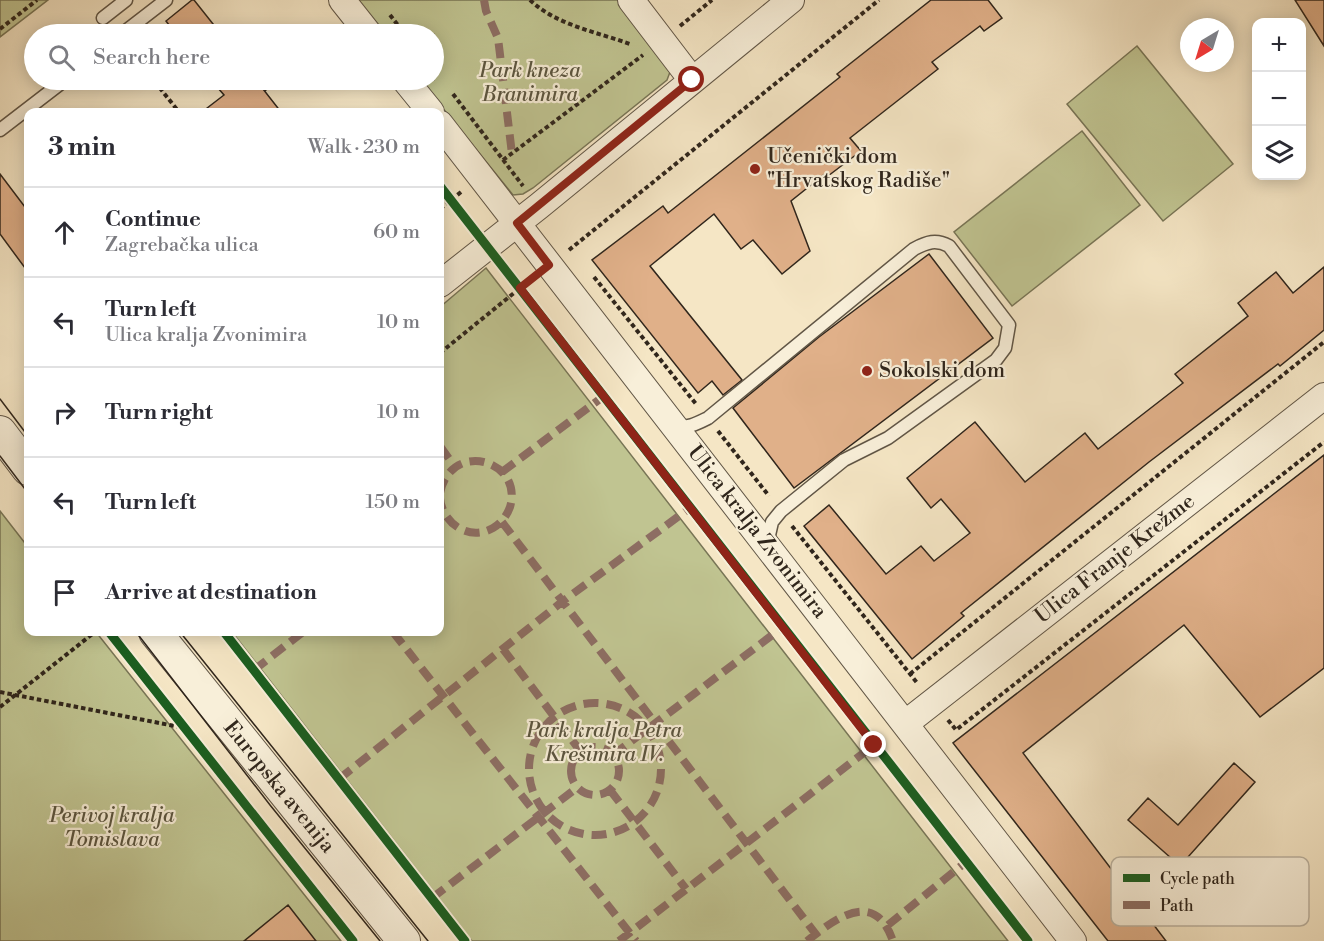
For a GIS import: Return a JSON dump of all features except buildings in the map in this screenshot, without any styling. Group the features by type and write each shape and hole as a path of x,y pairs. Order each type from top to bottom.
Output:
{"street":[{"path":"342,0 361,24"},
{"path":"631,0 655,45 692,80"},
{"path":"444,281 791,0"},
{"path":"413,90 427,108"},
{"name":"Ulica kralja Zvonimira","path":"444,129 1073,941"},
{"name":"Ulica Franje Krežme","path":"906,723 1324,396"},
{"path":"0,432 24,464"},
{"name":"Europska avenija","path":"158,636 404,941"}],"lane":[{"path":"103,18 126,0"},
{"path":"135,24 166,0"},
{"path":"29,108 52,90"},
{"path":"0,130 24,112"},
{"path":"674,426 695,425 708,418 914,249 934,241 940,241 949,246 1010,325 1005,348 996,360 888,438 844,460 781,511 772,522 767,545"}],"path":[{"path":"0,29 37,0"},
{"path":"531,0 539,8 569,23 655,45"},
{"path":"444,202 448,196 481,177 712,0"},
{"path":"444,350 879,0"},
{"path":"161,90 176,108"},
{"path":"448,196 458,209"},
{"path":"513,280 527,297"},
{"path":"910,674 1324,342"},
{"path":"0,707 90,636"},
{"path":"0,692 185,728"},
{"path":"178,720 192,737"}],"green space":[{"path":"0,0 48,0 0,37"},
{"name":"Park kneza Branimira","path":"357,0 618,0 667,63 670,72 667,80 533,188 523,194 513,195 428,90 444,90 444,24 377,24"},
{"path":"1137,46 1233,164 1163,221 1067,104"},
{"path":"1082,131 1140,205 1012,306 954,232"},
{"name":"Park kralja Petra Krešimira IV.","path":"486,268 1008,941 472,941 235,636 444,636 444,304"},
{"name":"Perivoj kralja Tomislava","path":"0,511 24,542 24,636 99,636 341,941 0,941"}],"tram line":[{"path":"0,399 24,431"},
{"path":"0,456 24,488"},
{"path":"139,636 270,805 380,941"},
{"path":"183,636 428,941"}],"marked path":[{"path":"484,0 486,11 498,38 512,154"},
{"path":"502,472 604,396"},
{"path":"444,452 455,467"},
{"path":"444,483 447,476 458,466 471,461 484,462 497,468 507,477 511,491 510,507 506,516 493,528 484,532 475,533 458,528 444,511"},
{"path":"339,779 563,601 690,508"},
{"path":"502,522 821,941"},
{"path":"613,755 783,627"},
{"path":"254,670 298,636"},
{"path":"396,636 636,941"},
{"path":"503,649 581,752"},
{"path":"595,703 620,708 642,722 656,744 661,769 656,794 642,816 620,830 595,835 570,830 548,816 534,794 529,769 534,744 548,722 570,708 595,703"},
{"path":"619,941 874,745"},
{"path":"595,747 612,754 619,771 612,788 595,795 578,788 571,771 578,754 595,747"},
{"path":"432,898 578,787"},
{"path":"610,790 686,889"},
{"path":"888,925 966,862"},
{"path":"807,941 831,924 854,912 866,912 876,916 885,925 893,941"}],"cycle path":[{"path":"444,191 1028,941"},
{"path":"112,636 353,941"},
{"path":"227,636 465,941"}],"place":[{"name":"Učenički dom \"Hrvatskog Radiše\"","path":"755,169"},
{"name":"Sokolski dom","path":"867,371"}],"route":[{"path":"692,80 517,223 549,265 520,288 874,745"}]}
